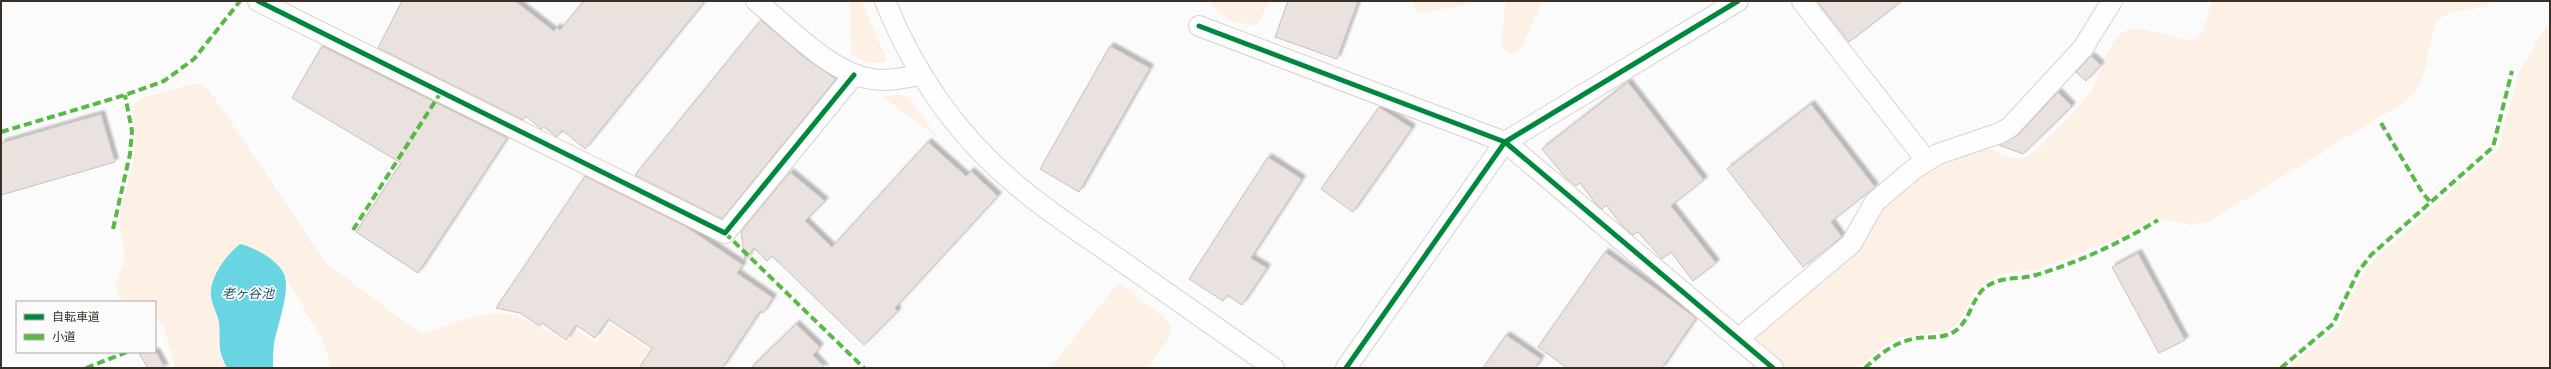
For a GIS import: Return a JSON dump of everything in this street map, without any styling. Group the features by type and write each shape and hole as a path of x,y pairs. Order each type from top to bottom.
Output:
{"street":[{"path":"258,1 725,233 854,75"},
{"path":"756,1 836,66 854,75 873,80 893,80 921,75"},
{"path":"885,1 906,48 921,75 966,135 1020,188 1274,368"},
{"path":"1346,368 1505,142 1738,1"},
{"path":"1802,1 1926,160"},
{"path":"1738,339 1850,244 1875,202 1926,160 1951,148 2000,133 2010,128 2083,48 2112,1"},
{"path":"1200,26 1505,142 1773,368"}],"shaded area":[{"path":"850,1 861,1 887,59 884,63 870,63 851,55"},
{"path":"1211,1 1269,1 1262,18 1255,25 1248,25 1235,22 1223,16 1214,7"},
{"path":"1414,1 1475,1 1467,5 1425,12 1418,11 1414,7"},
{"path":"1506,1 1543,1 1522,46 1516,53 1509,53 1503,48 1501,38"},
{"path":"2212,1 2499,1 2479,8 2452,12 2437,20 2433,31 2424,72 2415,91 2407,100 2208,222 2190,225 2156,218 2122,237 2037,270 2001,274 1985,282 1973,295 1959,323 1947,331 1902,337 1886,344 1859,368 1786,368 1763,348 1757,339 1756,333 1879,206 1917,173 1982,146 2013,158 2020,159 2032,154 2072,114 2092,89 2106,56 2121,33 2128,30 2145,29 2188,40 2197,39 2203,31"},
{"path":"2550,20 2550,368 2288,368 2337,328 2362,275 2375,259 2498,150 2518,74"},
{"path":"192,84 199,84 210,91 326,263 422,335 469,318 481,315 505,314 517,316 530,321 566,342 575,329 597,343 610,323 649,349 636,368 329,368 329,357 322,340 284,274 236,247 211,284 211,297 219,324 218,350 227,368 175,368 164,328 156,319 156,301 122,301 116,283 123,266 124,259 120,228 121,209 135,147 133,105 142,98"},
{"path":"898,94 910,98 938,138 883,97"},
{"path":"1118,283 1162,315 1171,326 1169,338 1148,368 1050,368"}],"water":[{"name":"老ヶ谷池","path":"240,244 252,248 271,259 281,269 286,281 285,299 274,344 273,368 227,368 221,355 219,323 211,296 211,289 220,267 229,254"}],"building":[{"path":"402,1 515,1 554,31 557,27 560,30 584,1 705,1 585,149 562,130 557,137 544,127 541,129 526,116 523,120 378,48"},
{"path":"1288,1 1358,1 1337,59 1275,37"},
{"path":"1817,1 1902,1 1849,42"},
{"path":"761,20 804,57 836,79 722,219 635,175"},
{"path":"322,46 507,138 418,273 356,232 401,163 292,98"},
{"path":"1110,46 1150,68 1079,192 1040,169"},
{"path":"2091,56 2101,65 2086,81 2076,72"},
{"path":"1628,82 1704,180 1671,206 1716,263 1693,281 1671,252 1662,259 1638,232 1633,235 1622,226 1606,205 1602,209 1596,204 1580,183 1576,186 1565,177 1542,149"},
{"path":"2058,92 2072,106 2023,154 1999,145 2018,135"},
{"path":"1811,104 1875,187 1831,222 1842,237 1803,267 1727,169"},
{"path":"1379,107 1412,128 1353,212 1321,189"},
{"path":"101,114 115,162 1,195 1,143"},
{"path":"928,142 966,176 971,171 998,196 895,308 898,311 864,345 772,256 767,261 754,248 745,261 741,232 790,172 825,201 805,221 832,247"},
{"path":"1268,157 1302,179 1251,258 1267,268 1242,305 1227,295 1223,301 1189,279"},
{"path":"585,176 685,226 743,265 737,273 773,298 763,313 760,311 722,368 639,368 652,348 608,319 595,338 576,325 566,340 542,323 540,326 520,313 496,308"},
{"path":"1605,252 1696,318 1662,368 1567,368 1538,347"},
{"path":"2138,253 2185,340 2159,353 2112,267"},
{"path":"796,324 820,347 813,355 825,368 751,368"},
{"path":"1506,335 1541,359 1535,368 1483,368"},
{"path":"156,352 165,368 148,368 139,353"}],"marked path":[{"path":"1,132 125,95 164,81 194,59 240,1"},
{"path":"2281,368 2333,324 2358,272 2371,255 2493,147 2512,71"},
{"path":"353,230 441,92"},
{"path":"113,229 130,154 132,131 125,95"},
{"path":"2381,123 2422,192 2431,203"},
{"path":"1865,368 1883,353 1902,342 1917,338 1944,336 1955,331 1966,319 1982,290 1989,285 2000,280 2036,275 2068,264 2114,244 2158,220"},
{"path":"725,233 864,368"},
{"path":"86,368 124,353"}],"cycle path":[{"path":"258,1 725,233 854,75"},
{"path":"1346,368 1505,142 1738,1"},
{"path":"1199,26 1505,142 1773,368"}]}
